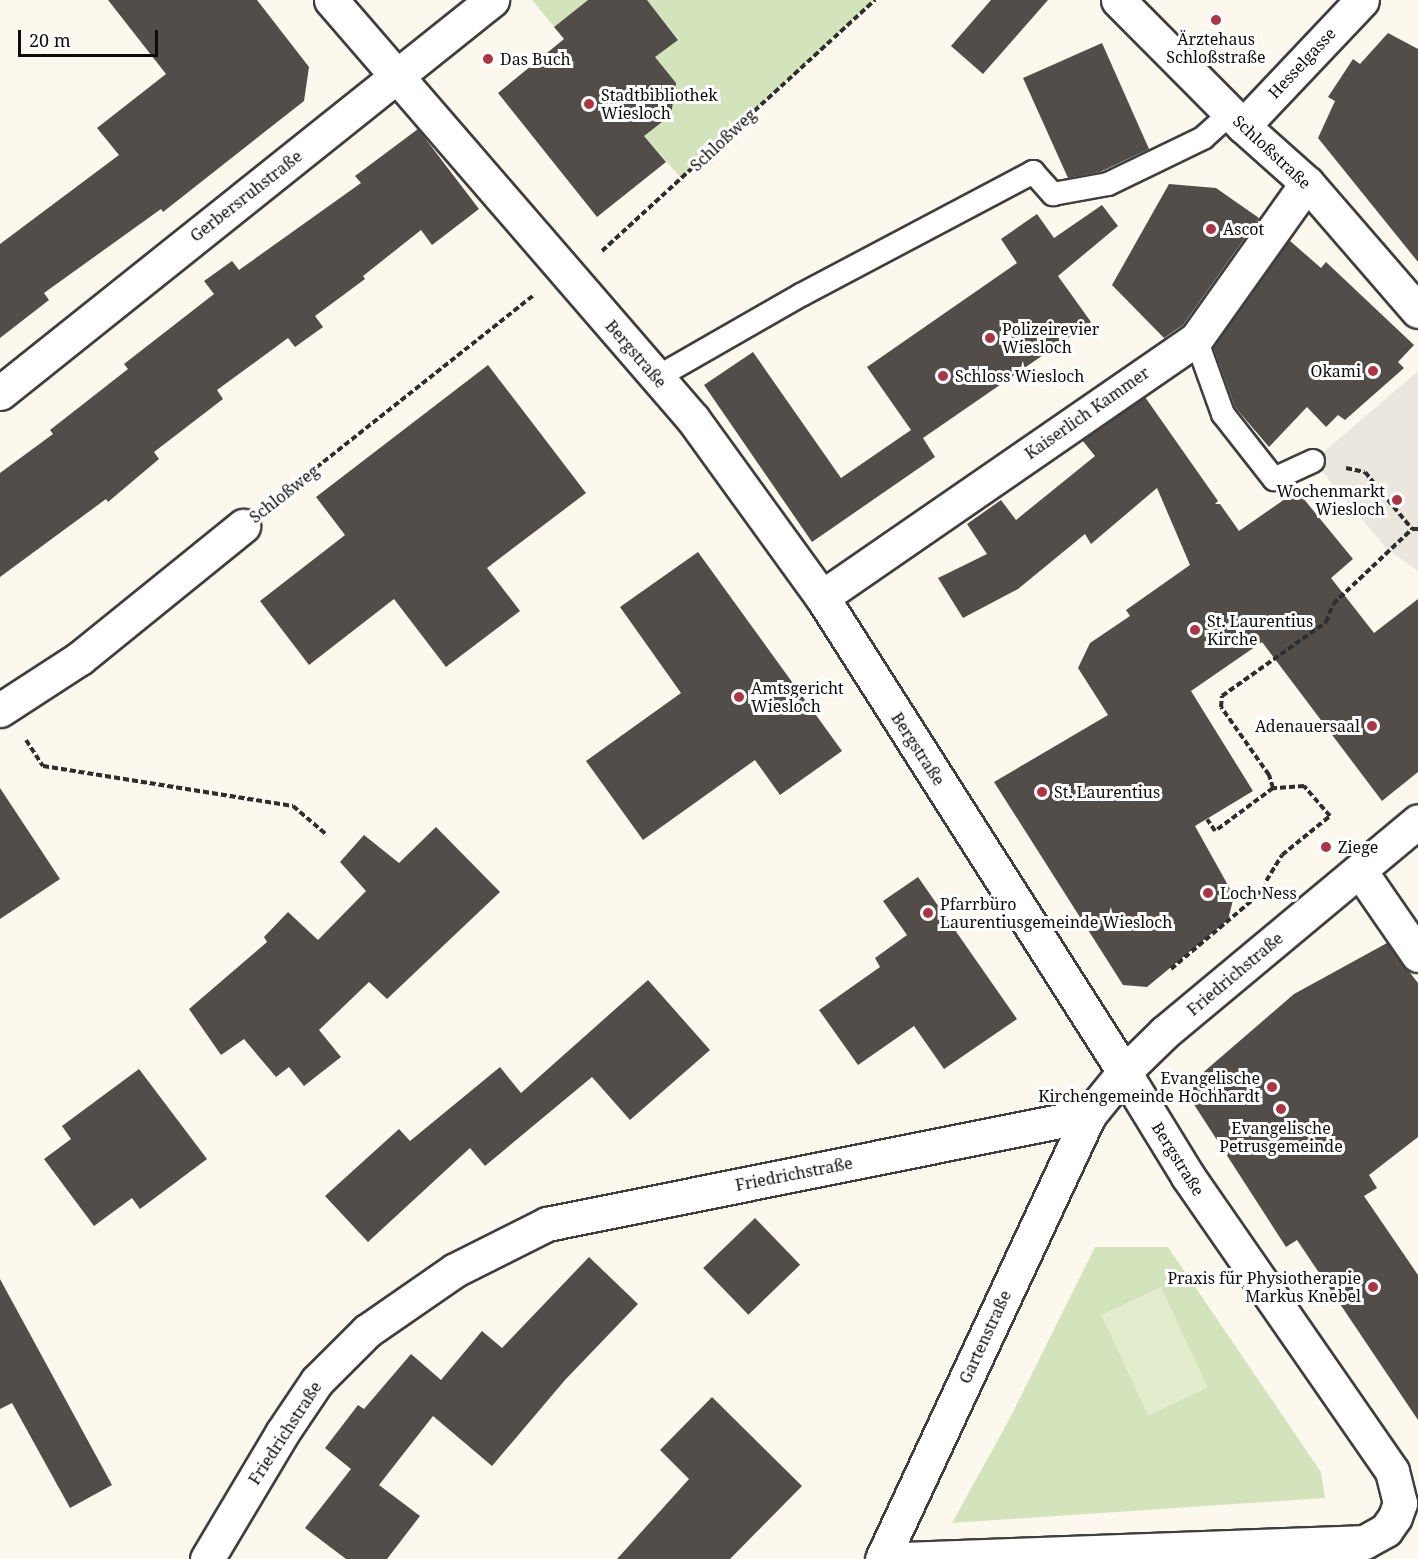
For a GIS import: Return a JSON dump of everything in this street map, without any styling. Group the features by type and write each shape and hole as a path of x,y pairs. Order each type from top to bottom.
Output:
{"street":[{"name":"Bergstraße","path":"331,0 566,276 693,419 822,597 1187,1175 1392,1471 1400,1503 1395,1517 1386,1530 1364,1542 906,1559"},
{"name":"Gerbersruhstraße","path":"0,393 492,0"},
{"name":"Schloßstraße","path":"1118,0 1237,119 1307,183 1418,311"},
{"name":"Hesselgasse","path":"1237,119 1362,0"},
{"name":"Kaiserlich Kammer","path":"822,597 1196,339 1307,183"},
{"name":"Schloßweg","path":"2,709 80,658 243,526"},
{"name":"Friedrichstraße","path":"207,1559 282,1433 317,1381 367,1331 455,1270 547,1224 1089,1114 1124,1072 1165,1032 1418,821"},
{"path":"1360,871 1418,955"},
{"name":"Gartenstraße","path":"882,1559 1089,1114"}],"lane":[{"path":"656,378 801,295 1033,172 1053,194 1108,184 1237,119"},
{"path":"1196,339 1222,414 1274,479 1313,462"}],"path":[{"name":"Schloßweg","path":"243,526 509,317 566,276 875,0"},
{"path":"1313,462 1365,472 1412,528 1418,529"},
{"path":"1273,788 1269,775 1221,707 1222,696 1326,622 1333,604 1412,528"},
{"path":"2,709 43,766 293,806 327,835"},
{"path":"1164,976 1257,896 1282,855 1330,816 1304,786 1273,788 1215,831 1207,819"}],"green space":[{"path":"532,0 588,0 554,27"},
{"path":"647,0 875,0 681,178 644,136 655,57 678,39"},
{"path":"1095,1247 1168,1247 1321,1472 1325,1498 952,1523 1010,1418"},
{"path":"1161,1287 1208,1388 1148,1415 1101,1315"}],"shaded area":[{"path":"1418,371 1418,571 1387,549 1313,461"}],"building":[{"path":"108,0 257,0 309,67 304,101 163,212 161,209 44,293 49,300 0,338 0,244 119,155 97,128 166,74"},
{"name":"Stadtbibliothek Wiesloch","path":"588,0 647,0 678,40 655,57 676,83 671,115 644,136 666,162 597,217 498,93 564,39 554,27"},
{"path":"991,0 1048,0 983,74 951,46"},
{"path":"1388,33 1418,49 1418,262 1318,138 1335,101 1328,97 1353,59 1360,64"},
{"path":"1102,43 1149,149 1100,172 1068,178 1023,78"},
{"path":"418,129 479,209 432,245 421,230 363,276 365,279 315,316 323,327 295,347 288,338 217,390 223,399 154,452 159,459 108,502 106,499 0,577 0,473 53,434 50,430 128,369 124,364 214,294 204,281 232,261 239,270 361,183 355,176"},
{"path":"1169,184 1216,188 1259,218 1183,325 1164,338 1112,285"},
{"name":"Schloss Wiesloch","path":"1102,205 1118,226 1058,276 1091,322 923,438 935,457 812,542 704,385 753,352 841,478 911,430 867,367 1017,263 1001,239 1037,214 1054,238"},
{"path":"1289,240 1321,268 1326,262 1414,345 1398,362 1404,368 1345,420 1338,415 1326,427 1307,407 1269,447 1235,407 1213,347"},
{"path":"488,365 586,493 487,568 520,611 446,667 394,599 309,665 260,601 345,535 316,497"},
{"path":"1145,397 1218,501 1215,504 1220,504 1239,531 1285,499 1303,498 1353,559 1331,578 1374,633 1418,599 1418,772 1382,801 1262,642 1191,691 1253,791 1195,826 1234,896 1228,920 1147,987 1123,985 994,782 1108,715 1078,668 1090,643 1130,616 1126,610 1190,565 1157,488 1091,544 1085,534 1018,589 963,618 938,578 987,554 967,524 1001,500 1016,520 1095,456 1082,440"},
{"name":"Amtsgericht Wiesloch","path":"698,552 842,751 780,795 755,760 643,840 586,761 681,693 620,607"},
{"path":"0,788 60,879 0,919"},
{"path":"436,827 500,892 387,999 369,982 319,1030 341,1057 304,1086 289,1067 276,1077 244,1039 221,1055 189,1009 267,942 264,937 288,912 318,940 366,891 340,862 364,835 399,863"},
{"path":"918,877 1017,1019 944,1069 914,1026 858,1065 819,1010 880,967 875,958 907,935 883,901"},
{"name":"Evangelische Petrusgemeinde","path":"1387,943 1418,983 1418,1137 1369,1175 1377,1188 1364,1196 1418,1275 1418,1420 1297,1240 1286,1247 1184,1089 1294,994"},
{"path":"648,980 710,1050 630,1120 592,1077 485,1166 470,1148 368,1242 325,1196 399,1129 410,1141 500,1067 521,1093"},
{"path":"139,1069 207,1159 140,1209 132,1198 94,1226 44,1159 71,1139 62,1126"},
{"path":"755,1218 800,1265 748,1315 703,1268"},
{"path":"589,1257 638,1304 565,1380 492,1466 433,1416 379,1485 420,1516 387,1559 346,1559 305,1528 351,1469 325,1448 358,1405 364,1409 411,1354 441,1380 482,1331 502,1348"},
{"path":"0,1279 112,1485 70,1508 12,1403 0,1409"},
{"path":"712,1397 802,1486 730,1559 617,1559 689,1479 660,1450"}],"place":[{"name":"Ärztehaus Schloßstraße","path":"1216,20"},
{"name":"Das Buch","path":"488,59"},
{"name":"Stadtbibliothek Wiesloch","path":"589,104"},
{"name":"Ascot","path":"1211,229"},
{"name":"Polizeirevier Wiesloch","path":"990,338"},
{"name":"Okami","path":"1373,371"},
{"name":"Schloss Wiesloch","path":"943,376"},
{"name":"Wochenmarkt Wiesloch","path":"1397,500"},
{"name":"St. Laurentius Kirche","path":"1195,630"},
{"name":"Amtsgericht Wiesloch","path":"739,697"},
{"name":"Adenauersaal","path":"1372,726"},
{"name":"St. Laurentius","path":"1042,792"},
{"name":"Ziege","path":"1326,847"},
{"name":"Loch Ness","path":"1208,893"},
{"name":"Pfarrbüro Laurentiusgemeinde Wiesloch","path":"928,913"},
{"name":"Evangelische Kirchengemeinde Hochhardt","path":"1272,1087"},
{"name":"Evangelische Petrusgemeinde","path":"1281,1109"},
{"name":"Praxis für Physiotherapie Markus Knebel","path":"1373,1287"}]}
